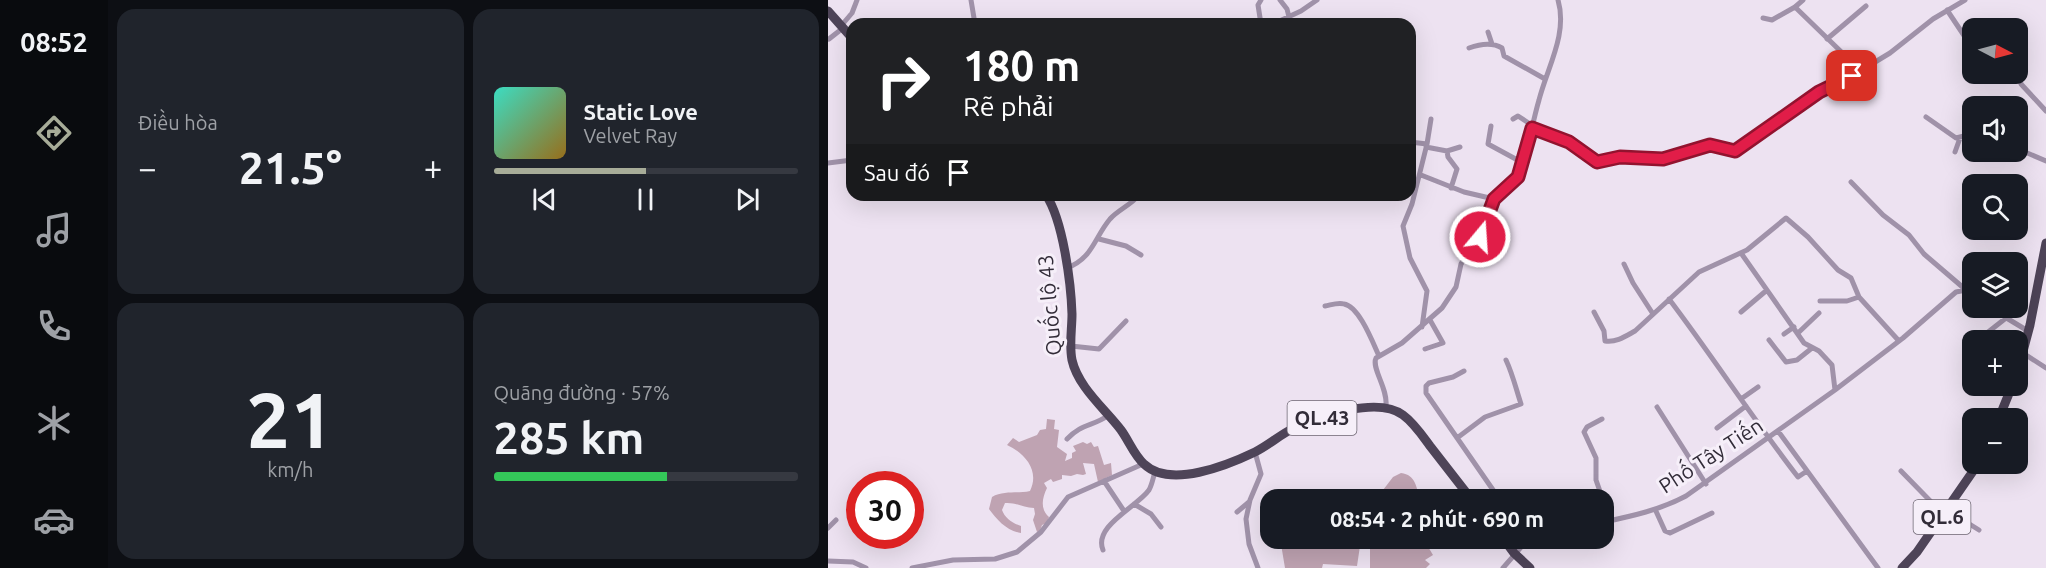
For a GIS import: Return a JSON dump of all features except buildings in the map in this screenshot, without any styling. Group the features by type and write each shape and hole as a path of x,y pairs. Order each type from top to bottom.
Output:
{"highway":[{"path":"828,11 846,31"},
{"name":"Quốc lộ 43","path":"1049,201 1055,213 1067,268 1072,312 1072,360 1077,374 1143,464"},
{"path":"2028,331 2046,243"},
{"name":"QL.43","path":"1143,464 1155,472 1179,476 1194,473 1255,452 1303,424 1344,411 1386,406 1402,414 1412,424 1463,489"},
{"name":"QL.6","path":"1902,568 1917,552 1971,474"},
{"path":"1511,549 1530,568"}],"street":[{"path":"849,18 857,0"},
{"path":"971,0 974,18"},
{"path":"1260,18 1258,5 1261,0"},
{"path":"1280,0 1287,9 1289,17 1317,0"},
{"path":"1386,406 1383,384 1374,362 1379,356 1402,343 1442,308 1453,291 1461,264 1480,237 1494,199 1516,180 1523,164 1545,79 1556,51 1561,15 1558,0"},
{"path":"1763,18 1772,20 1803,0"},
{"path":"1513,119 1518,116 1532,127 1569,142 1597,162 1620,157 1663,159 1710,145 1735,151 1819,92 1861,71 1890,53 1954,3 1965,0"},
{"path":"1827,39 1866,6"},
{"path":"1795,7 1861,71"},
{"path":"1947,10 1962,32"},
{"path":"829,39 846,22"},
{"path":"1488,32 1492,44"},
{"path":"1469,48 1492,44 1502,48 1503,57 1545,79"},
{"path":"2021,84 2046,111"},
{"path":"1926,117 1946,133 1960,138 1955,152"},
{"path":"1416,190 1431,119"},
{"path":"1491,126 1488,144 1523,164"},
{"path":"1416,143 1448,151 1460,147"},
{"path":"1448,151 1457,169 1451,188"},
{"path":"2028,153 2046,161"},
{"path":"828,163 846,161"},
{"path":"1420,175 1451,188 1494,199"},
{"path":"1851,182 1883,215 1909,235 1924,254 1962,287"},
{"path":"1067,268 1088,254 1109,221 1132,201"},
{"path":"1413,201 1403,226 1410,258 1427,291 1422,327"},
{"path":"1594,312 1604,331 1606,341 1612,342 1626,336 1635,331 1699,272 1741,253 1785,218 1808,237 1838,270 1851,278 1859,297 1899,341"},
{"path":"1098,239 1126,246 1141,255"},
{"path":"1741,253 1804,343 1832,365 1835,390"},
{"path":"1624,264 1653,314"},
{"path":"1741,312 1767,290"},
{"path":"1778,431 1899,341 1956,292 1962,291"},
{"path":"1820,301 1847,301 1859,297"},
{"path":"1669,299 1798,477 1806,471"},
{"path":"1325,306 1344,303 1352,308 1365,326 1379,356"},
{"path":"1784,334 1796,330 1819,313"},
{"path":"1991,330 2006,318 2026,330"},
{"path":"1425,349 1443,343 1430,320"},
{"path":"1071,346 1099,349 1126,321"},
{"path":"1769,339 1786,362 1797,360 1812,348"},
{"path":"2028,356 2046,368"},
{"path":"1457,438 1485,417 1521,404 1516,382 1506,360"},
{"path":"1464,371 1453,377 1429,383 1425,389 1492,489"},
{"path":"1741,399 1758,387"},
{"path":"1717,428 1746,406"},
{"path":"1658,407 1706,484"},
{"path":"1067,440 1079,428 1097,423 1109,415"},
{"path":"1599,489 1596,480 1596,458 1584,432 1602,419"},
{"name":"Phố Tây Tiến","path":"1614,520 1675,502 1706,484 1778,431 1878,568"},
{"path":"1255,452 1261,474 1250,500 1246,519 1250,544 1258,568"},
{"path":"912,568 995,559 1017,552 1035,538 1068,497 1143,464"},
{"path":"1901,471 1946,512 1979,530"},
{"path":"1103,550 1101,537 1124,511 1149,489 1155,472"},
{"path":"1104,481 1124,511"},
{"path":"1237,512 1250,500"},
{"path":"1134,504 1151,514 1161,527"},
{"path":"1655,509 1665,531 1670,533 1712,513"},
{"path":"828,528 836,520"},
{"path":"1503,568 1518,549"},
{"path":"828,561 853,562 866,568"}],"shaded area":[{"path":"1047,419 1055,420 1054,429 1059,430 1057,447 1067,454 1065,461 1072,458 1072,453 1076,451 1073,446 1091,442 1094,447 1098,446 1104,465 1111,463 1112,475 1098,482 1094,464 1083,463 1086,474 1062,475 1062,479 1053,482 1051,479 1044,483 1047,488 1043,507 1049,517 1047,523 1042,525 1040,531 1037,532 1033,520 1034,508 1005,503 1002,510 1005,515 1012,522 1021,526 1021,533 1016,532 1003,524 989,509 992,497 1030,491 1033,476 1029,463 1014,448 1007,445 1013,438 1019,442 1037,435 1040,430 1046,429"},
{"path":"1401,473 1410,476 1417,489 1384,489 1393,477"},
{"path":"1282,549 1360,549 1357,566 1323,564 1322,568 1285,568"},
{"path":"1370,549 1429,549 1433,555 1425,560 1430,564 1426,568 1370,568"}],"route":[{"path":"1480,237 1494,199 1518,177 1532,128 1569,142 1597,162 1620,157 1663,159 1712,144 1737,151 1819,92 1852,76"}]}
